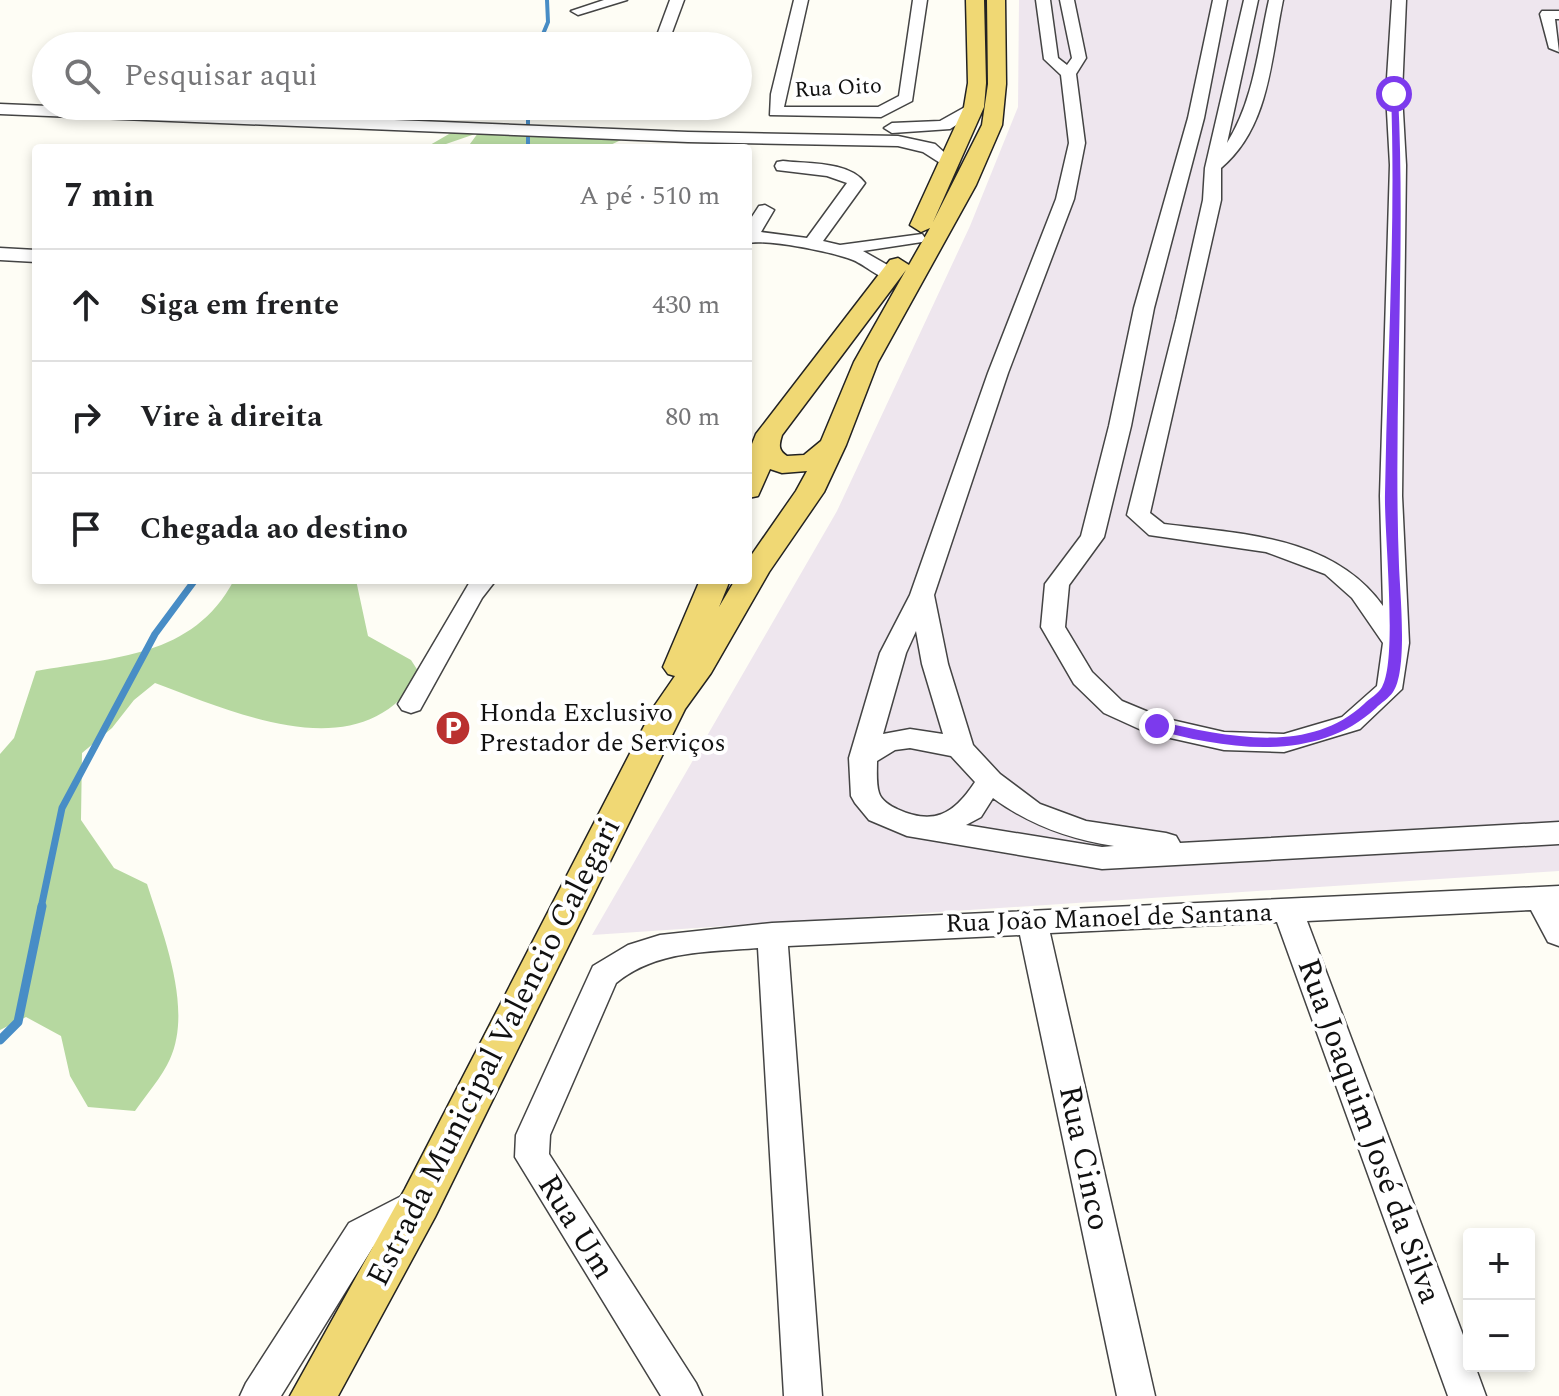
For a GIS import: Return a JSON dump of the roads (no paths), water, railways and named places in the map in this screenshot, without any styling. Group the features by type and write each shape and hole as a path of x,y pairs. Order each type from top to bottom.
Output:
{"main road":[{"path":"752,479 769,434 916,238 974,107 977,83 975,0"},
{"name":"Estrada Municipal Valencio Calegari","path":"752,576 810,492 833,445 866,362 965,185 992,125 997,84 996,0"},
{"path":"769,434 767,451 772,460 782,465 811,462 833,445"},
{"name":"Estrada Municipal Valencio Calegari","path":"671,705 678,668 713,584"},
{"name":"Estrada Municipal Valencio Calegari","path":"313,1396 420,1203 671,705 695,673 747,584"}],"street":[{"path":"578,11 620,0"},
{"path":"665,32 677,0"},
{"name":"Rua Oito","path":"801,0 786,71 775,102 776,112 881,112 896,106 906,98 920,0"},
{"path":"1043,0 1051,59 1068,74 1077,143 1065,199 998,373 922,595 893,653 863,758 865,796 879,813 907,826 1102,858 1559,833"},
{"path":"1067,0 1079,58 1068,74"},
{"path":"1220,0 1196,118 1167,215 1092,537 1057,584 1053,627 1083,678 1113,707 1157,726 1224,741 1284,743 1351,723 1389,689 1396,643 1391,496 1398,165 1394,94 1399,0"},
{"path":"1251,0 1213,168 1212,200 1186,320 1138,515 1157,530 1270,545 1333,569 1361,593 1396,643"},
{"path":"1167,215 1246,129 1267,60 1276,0"},
{"path":"1533,8 1559,13"},
{"path":"1559,13 1547,14 1556,48 1559,48"},
{"path":"1048,42 1076,42"},
{"path":"0,97 32,102"},
{"path":"0,109 32,106"},
{"path":"553,126 926,128 951,123 974,107"},
{"path":"1196,118 1224,121"},
{"path":"421,120 898,141 929,148 948,163"},
{"path":"449,120 495,123"},
{"path":"783,166 829,171 852,178 856,183 811,245"},
{"path":"752,232 765,210"},
{"path":"752,237 836,250 878,263 891,275"},
{"path":"836,250 916,238"},
{"path":"0,254 32,256"},
{"path":"411,704 481,584"},
{"path":"922,595 935,664 961,749 990,781 1030,811 1083,831 1221,852"},
{"path":"863,758 878,744 896,740 929,739 961,749"},
{"path":"934,830 971,810 990,781"},
{"path":"1550,898 1559,934"},
{"name":"Rua João Manoel de Santana","path":"660,946 772,935 1550,898"},
{"name":"Rua Joaquim José da Silva","path":"1288,911 1467,1396"},
{"name":"Rua Cinco","path":"1032,921 1136,1396"},
{"path":"772,935 803,1396"},
{"name":"Rua Um","path":"660,946 614,964 604,975 533,1135 532,1157 683,1396"},
{"path":"259,1396 361,1235 420,1203"}],"waterway":[{"path":"544,32 548,22 547,0"},
{"path":"528,120 528,144"},
{"path":"41,908 62,808 155,634 192,584"},
{"path":"0,1040 18,1022 42,906"}],"place":[{"name":"Honda Exclusivo Prestador de Serviços","path":"453,728"}]}
